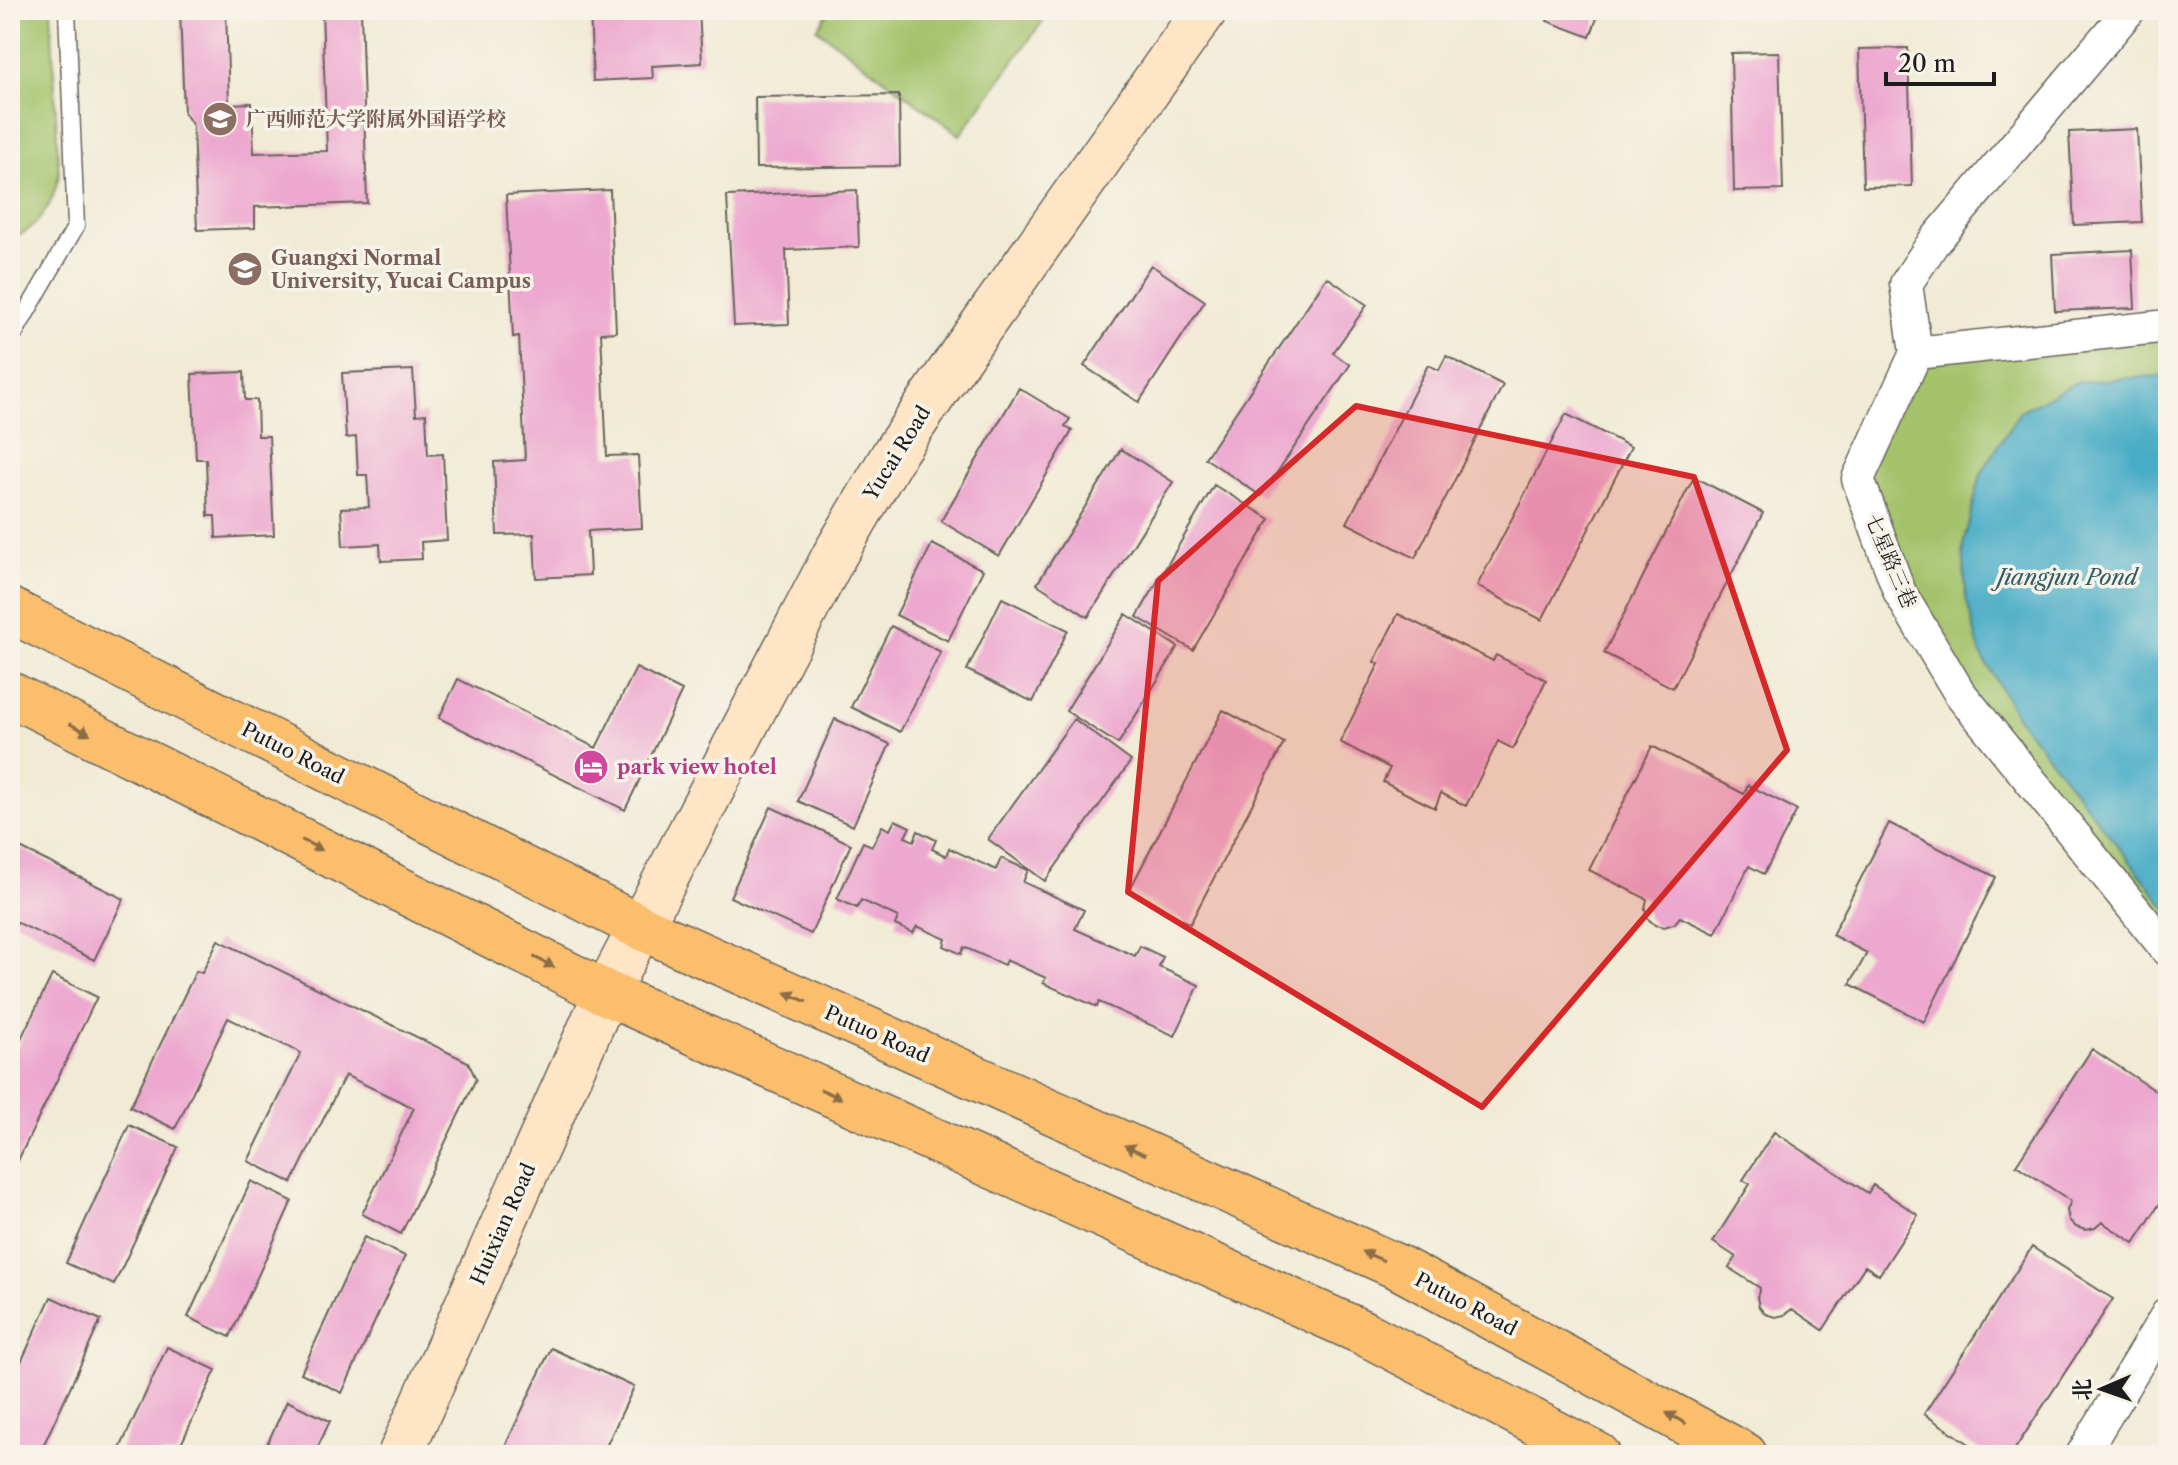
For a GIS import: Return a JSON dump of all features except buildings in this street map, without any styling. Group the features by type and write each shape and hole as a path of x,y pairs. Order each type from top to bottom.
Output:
{"main road":[{"name":"Yucai Road","path":"606,993 834,556 895,452 1205,10"},
{"name":"Putuo Road","path":"10,610 640,927 1400,1268 1745,1455"},
{"path":"10,694 606,993 1364,1333 1598,1455"},
{"name":"Huixian Road","path":"400,1455 606,993"}],"street":[{"path":"2129,10 1933,243 1906,284 1916,353 2168,326"},
{"name":"七星路三巷","path":"1916,353 1858,479 1900,593 1959,692 2168,951"},
{"path":"2082,1455 2168,1313"}],"lane":[{"path":"10,341 76,226 67,10"}],"highlighted area":[{"path":"1356,406 1694,477 1787,750 1482,1107 1128,892 1158,581"}],"green space":[{"path":"10,10 51,10 59,175 44,214 29,229 10,239"},
{"path":"830,10 1051,10 960,135 817,29"},
{"name":"Jiangjun Pond","path":"2168,326 2168,951 1959,692 1858,479 1916,353"}],"water":[{"name":"Jiangjun Pond","path":"2168,375 2168,910 2017,717 1980,652 1966,598 1963,545 1981,474 2020,411 2077,382"}],"place":[{"name":"广西师范大学附属外国语学校","path":"220,119"},
{"name":"Guangxi Normal University, Yucai Campus","path":"245,269"},
{"name":"park view hotel","path":"591,767"}]}
